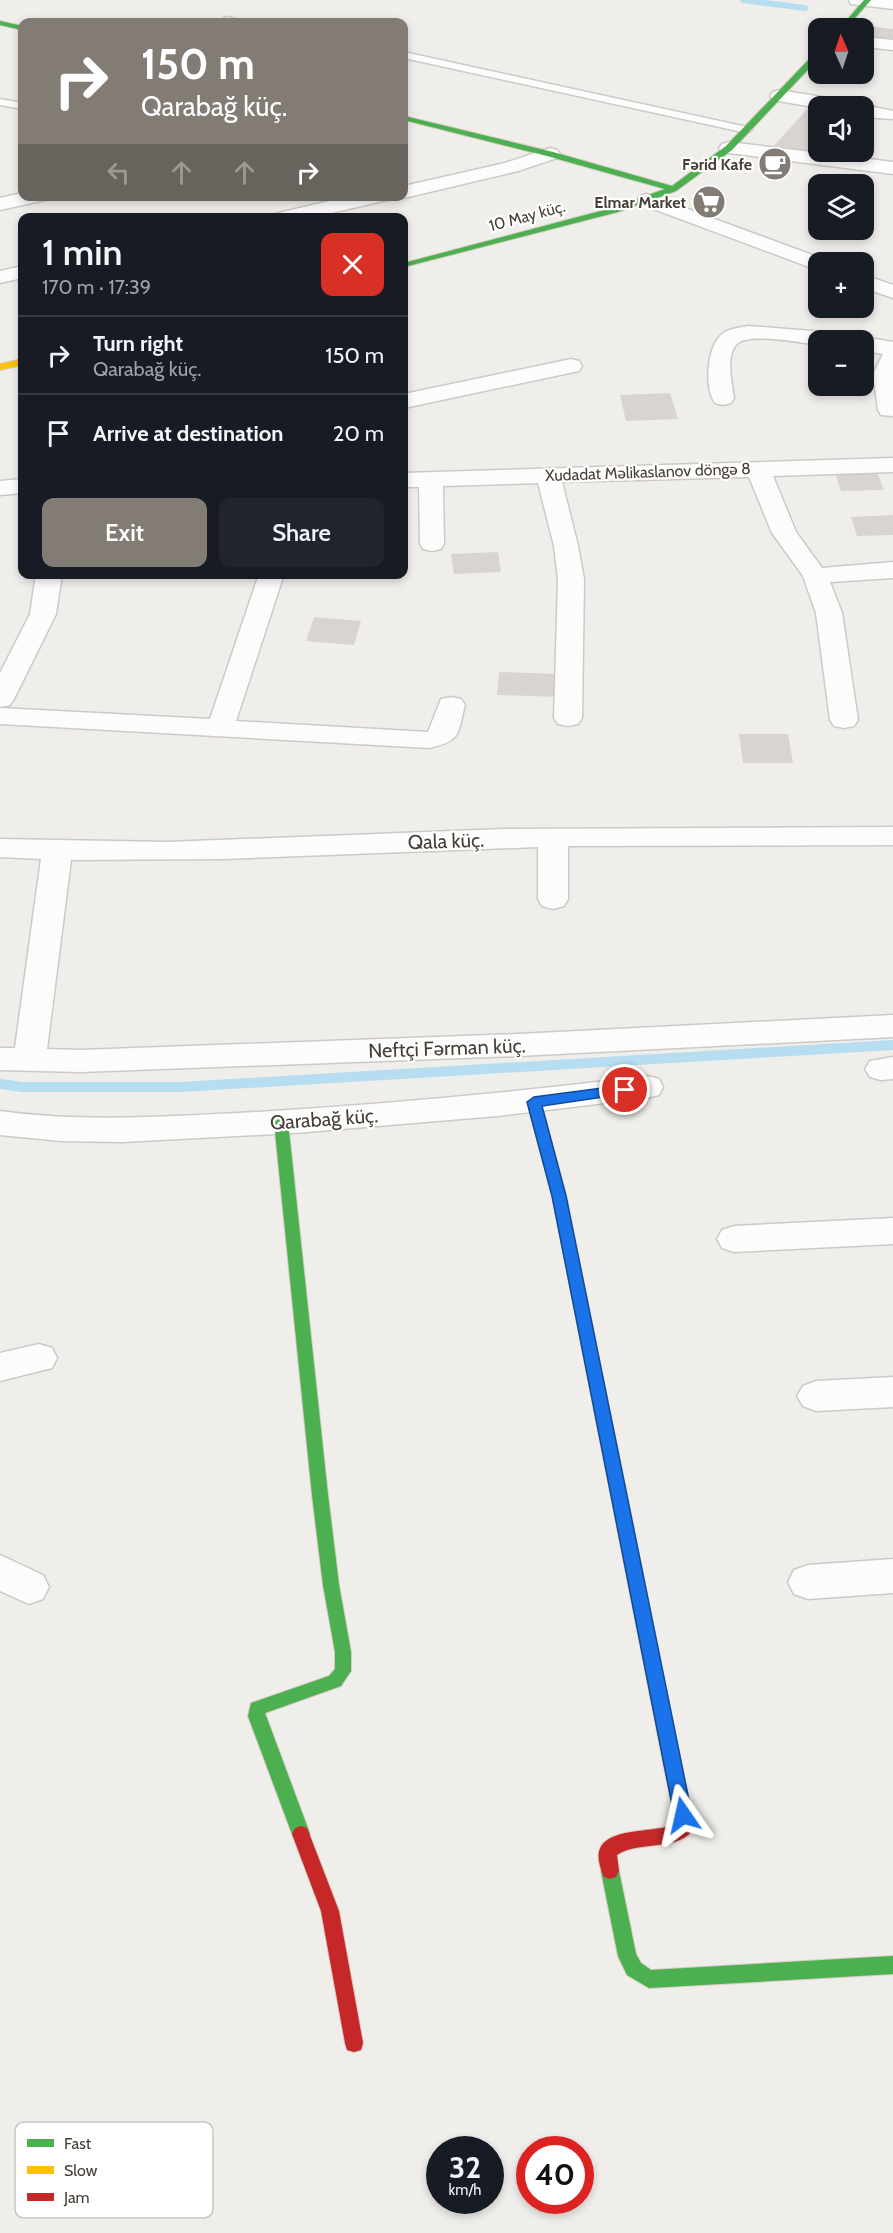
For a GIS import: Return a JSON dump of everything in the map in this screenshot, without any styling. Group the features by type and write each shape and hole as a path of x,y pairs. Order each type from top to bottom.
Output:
{"street":[{"path":"850,18 864,0 893,4"},
{"path":"0,23 18,27"},
{"path":"874,43 893,45"},
{"name":"10 May küç.","path":"408,265 615,210 673,189 729,148 808,66"},
{"path":"779,96 808,101"},
{"path":"874,113 888,115"},
{"path":"408,119 550,154 673,189"},
{"path":"729,148 893,168"},
{"path":"408,191 511,167 550,154"},
{"path":"0,204 18,200"},
{"path":"647,200 808,260"},
{"path":"304,213 358,201"},
{"path":"0,276 18,273"},
{"path":"874,285 893,292"},
{"path":"723,398 720,365 723,351 730,337 743,332 758,332 808,337"},
{"path":"874,346 893,349"},
{"path":"889,410 884,374 893,356"},
{"path":"0,367 18,363"},
{"path":"414,398 492,384 571,366"},
{"name":"Xudadat Məlikaslanov döngə 8","path":"408,480 893,465"},
{"path":"758,468 784,533 815,576 829,613 844,720"},
{"path":"548,475 566,546 571,579 568,718"},
{"path":"431,479 432,544"},
{"path":"0,488 18,486"},
{"path":"815,576 893,570"},
{"path":"0,699 43,614 48,579"},
{"path":"220,729 270,579"},
{"path":"0,716 430,740 443,736 452,705"},
{"name":"Qala küç.","path":"0,848 57,852 553,839 893,836"},
{"path":"553,839 553,899"},
{"path":"14,1060 57,852"},
{"name":"Neftçi Fərman küç.","path":"14,1060 519,1045 893,1026"},
{"name":"Qarabağ küç.","path":"0,1123 60,1130 194,1127 534,1102 647,1087"},
{"path":"534,1102 559,1196 685,1827 677,1833 622,1840 608,1851 609,1869 627,1956 634,1969 649,1979 893,1965"},
{"path":"281,1122 321,1507 331,1585 344,1652 343,1671 335,1681 264,1704 257,1708 257,1716 323,1887 330,1911 354,2043"},
{"path":"734,1239 893,1231"},
{"path":"0,1367 39,1358"},
{"path":"816,1396 893,1392"},
{"path":"808,1582 893,1576"}],"lane":[{"path":"408,56 747,130"},
{"path":"0,102 18,105"}],"building":[{"path":"874,27 893,29 893,41 874,39"},
{"path":"808,108 808,152 771,149"},
{"path":"670,393 678,419 626,421 620,395"},
{"path":"877,472 884,490 841,491 835,473"},
{"path":"893,515 893,535 857,536 851,517"},
{"path":"498,552 501,572 454,574 451,554"},
{"path":"314,617 361,621 354,645 306,641"},
{"path":"499,672 559,674 558,697 497,695"},
{"path":"739,734 788,734 793,763 743,763"}],"waterway":[{"path":"743,0 805,8"},
{"path":"0,1084 22,1087 181,1087 893,1045"}],"traffic: fast":[{"path":"852,18 868,0"},
{"path":"0,23 18,27"},
{"path":"408,264 615,210 673,189 729,148 808,65"},
{"path":"408,119 550,154 673,189"},
{"path":"534,1102 559,1195 672,1762"},
{"path":"281,1122 320,1495 331,1585 343,1652 343,1671 335,1681 257,1708 257,1716 301,1834"},
{"path":"610,1871 627,1956 634,1969 649,1979 893,1965"}],"traffic: slow":[{"path":"0,367 18,363"}],"traffic: jam":[{"path":"610,1871 608,1851 622,1841 677,1833 685,1827 672,1762"},
{"path":"301,1834 330,1911 354,2043"}],"place":[{"name":"Fərid Kafe","path":"775,164"},
{"name":"Elmar Market","path":"709,202"}],"route":[{"path":"625,1090 534,1102 559,1196 683,1815"}]}
